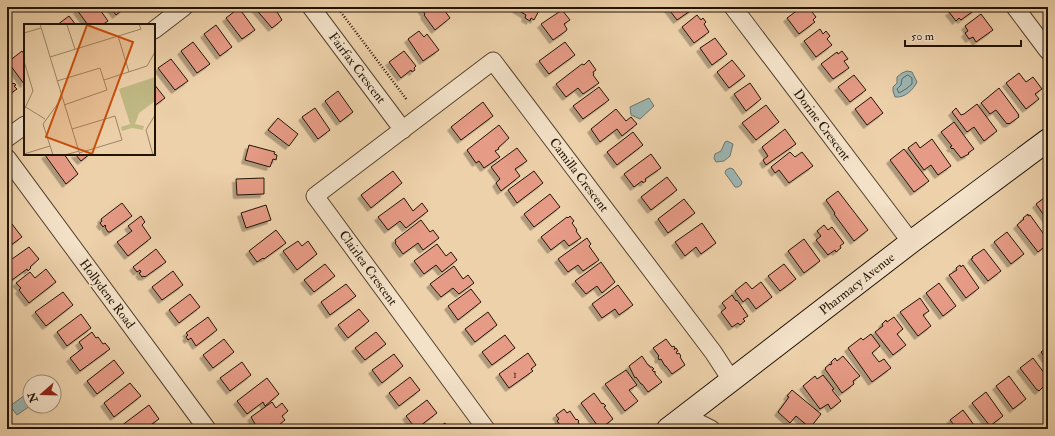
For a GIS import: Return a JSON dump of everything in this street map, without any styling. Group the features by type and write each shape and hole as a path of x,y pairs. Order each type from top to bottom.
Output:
{"street":[{"path":"155,29 184,7"},
{"name":"Fairfax Crescent","path":"311,7 403,130"},
{"name":"Dorine Crescent","path":"732,7 911,242"},
{"path":"1015,7 1048,51"},
{"name":"Camilla Crescent","path":"403,130 493,61 713,352 732,380"},
{"path":"7,138 24,126"},
{"name":"Clairlea Crescent","path":"403,130 315,196 486,429"},
{"name":"Pharmacy Avenue","path":"676,423 911,242 1048,140"},
{"name":"Hollydene Road","path":"7,158 207,429"},
{"path":"676,423 711,429"}],"path":[{"path":"337,7 407,100"}],"water":[{"path":"907,71 912,72 917,82 908,93 895,97 893,87 897,83 897,77"},
{"path":"649,98 654,106 640,119 631,115 630,107"},
{"path":"727,141 733,144 730,156 724,161 716,162 714,158 715,154 721,151 725,142"},
{"path":"730,168 733,169 742,182 738,187 735,187 725,173 726,170"},
{"path":"22,397 22,412 17,415 10,406"}],"building":[{"path":"80,7 98,7 108,21 104,24 87,24 77,10"},
{"path":"110,7 126,7 116,15"},
{"path":"254,7 274,7 282,20 272,28"},
{"path":"442,7 450,18 435,30 424,15 425,14 421,8"},
{"path":"517,7 541,7 534,20 531,18 530,21 525,18 526,15 516,9"},
{"path":"667,7 691,7 693,9 677,20"},
{"path":"802,7 808,7 816,17 813,20 815,22 799,34 787,18"},
{"path":"951,7 975,7 976,9 961,20 959,18 956,21 949,12 953,10"},
{"path":"239,8 255,30 242,39 226,18"},
{"path":"562,10 570,20 564,24 567,29 566,31 553,40 541,24"},
{"path":"981,14 993,30 976,42 973,37 969,39 965,33 968,31 965,26"},
{"path":"697,15 701,20 703,18 706,22 704,24 709,32 694,43 682,27"},
{"path":"69,16 75,24 58,24"},
{"path":"216,25 232,47 220,56 204,34"},
{"path":"820,29 823,34 826,31 830,36 827,39 832,45 816,57 804,41"},
{"path":"419,31 424,37 427,34 439,50 423,61 408,39"},
{"path":"715,38 727,54 712,65 700,48"},
{"path":"193,42 210,64 197,73 181,51"},
{"path":"565,42 575,55 549,74 539,61"},
{"path":"22,51 24,54 24,84 8,62"},
{"path":"404,51 416,66 414,68 415,70 412,72 411,70 401,78 389,62"},
{"path":"842,51 848,59 844,61 849,68 833,79 821,64 837,52 838,54"},
{"path":"171,59 188,81 175,90 158,68"},
{"path":"589,60 596,70 593,72 593,75 599,83 583,94 578,88 566,97 556,84"},
{"path":"732,60 745,76 729,88 717,72"},
{"path":"1019,73 1026,82 1033,77 1042,89 1035,94 1039,99 1026,109 1006,83"},
{"path":"854,75 866,90 850,102 838,87"},
{"path":"7,76 13,84 14,83 16,85 14,86 17,89 7,96"},
{"path":"750,83 761,99 746,111 734,94"},
{"path":"155,85 165,98 155,105"},
{"path":"599,87 609,100 583,119 573,106"},
{"path":"999,88 1019,115 1019,117 1009,124 1007,124 996,110 990,114 981,103"},
{"path":"338,91 353,112 340,122 325,101"},
{"path":"871,97 883,113 867,125 855,109"},
{"path":"483,102 493,116 461,140 451,127"},
{"path":"977,104 997,131 984,141 974,127 967,132 952,112 956,108 961,115"},
{"path":"766,105 779,122 756,140 742,123"},
{"path":"315,108 330,130 318,139 302,117"},
{"path":"616,109 626,121 631,117 637,124 622,136 617,129 600,142 591,129"},
{"path":"278,118 298,134 289,146 268,130"},
{"path":"954,122 974,149 968,153 969,154 961,158 953,148 952,149 950,147 952,146 941,132"},
{"path":"499,125 509,138 498,148 499,149 495,151 500,157 484,168 479,161 476,163 467,150"},
{"path":"785,129 796,144 766,165 763,160 768,156 762,147"},
{"path":"633,132 643,145 617,165 607,152"},
{"path":"932,139 951,166 938,175 931,165 924,170 908,148 916,142 920,148"},
{"path":"249,145 275,152 274,154 277,155 276,160 273,159 270,167 245,160"},
{"path":"517,148 527,161 515,169 520,176 501,191 496,183 500,179 491,167"},
{"path":"904,149 929,181 914,192 890,160"},
{"path":"790,152 795,157 802,152 813,166 789,183 779,170 775,173 771,167"},
{"path":"651,154 661,168 645,179 646,181 643,183 642,181 634,187 624,174"},
{"path":"45,155 65,155 78,174 66,184"},
{"path":"76,155 89,155 81,161"},
{"path":"393,171 402,183 371,208 361,195"},
{"path":"534,171 543,183 517,203 508,190"},
{"path":"667,177 677,190 651,210 641,197"},
{"path":"264,178 264,194 237,195 236,179"},
{"path":"838,191 868,230 854,241 834,214 835,213 826,200"},
{"path":"550,194 560,207 534,227 524,214"},
{"path":"1048,195 1048,221 1036,204"},
{"path":"404,198 413,211 422,203 428,211 406,228 400,221 388,230 378,217"},
{"path":"684,199 695,213 668,233 658,219"},
{"path":"122,203 132,216 108,232 105,227 106,226 105,225 103,227 100,223 102,221 101,219"},
{"path":"266,205 271,220 246,228 241,213"},
{"path":"1028,214 1028,216 1030,215 1048,240 1048,244 1038,252 1017,225"},
{"path":"141,216 145,222 142,225 151,238 128,256 117,242 132,231 128,226"},
{"path":"570,216 574,221 572,223 577,230 576,231 581,238 569,246 564,240 551,250 541,237"},
{"path":"421,220 430,232 433,230 439,238 423,250 418,243 403,254 395,243 395,240"},
{"path":"702,223 716,243 701,254 696,247 685,256 675,242"},
{"path":"12,224 22,237 7,248 7,227"},
{"path":"824,225 828,230 832,227 844,243 836,252 835,250 828,255 816,240 821,236 817,231"},
{"path":"276,230 286,243 264,259 263,258 257,262 249,251"},
{"path":"1007,232 1024,254 1011,264 994,242"},
{"path":"587,238 591,244 589,246 599,260 583,271 578,265 568,272 558,259"},
{"path":"804,239 820,261 804,273 788,251"},
{"path":"298,241 302,246 308,241 317,254 297,270 283,251"},
{"path":"437,244 446,256 451,252 457,260 442,272 436,265 424,274 414,261"},
{"path":"29,247 39,259 30,267 31,268 28,271 27,269 12,280 7,274 7,254 12,259"},
{"path":"156,249 166,262 145,277 142,277 139,273 141,272 140,270 137,272 133,267"},
{"path":"984,249 1001,271 988,281 971,259"},
{"path":"601,262 615,282 602,293 597,286 586,294 575,281"},
{"path":"325,264 335,276 314,292 304,280"},
{"path":"784,264 796,279 780,291 768,276"},
{"path":"960,265 961,267 963,265 979,288 966,298 949,275 957,270 956,268"},
{"path":"454,266 463,279 468,275 474,283 459,294 453,288 441,297 430,284"},
{"path":"46,269 56,282 29,303 19,290 21,288 16,283 30,272 35,278"},
{"path":"173,271 183,285 162,300 152,287"},
{"path":"746,282 752,289 761,282 772,297 756,309 748,298 743,302 735,291"},
{"path":"939,283 956,306 943,316 926,293"},
{"path":"346,284 356,296 330,315 321,302"},
{"path":"618,285 633,305 619,315 615,309 602,318 592,304"},
{"path":"471,289 481,302 458,320 448,306"},
{"path":"63,292 73,305 46,326 35,312"},
{"path":"190,294 200,307 179,323 169,310"},
{"path":"732,295 748,316 743,319 745,321 740,325 738,323 732,327 721,312 726,308 722,303"},
{"path":"920,298 929,311 923,315 931,326 918,336 900,312"},
{"path":"359,309 369,321 348,338 338,325"},
{"path":"488,312 497,325 475,342 465,329"},
{"path":"81,314 91,328 67,346 57,332"},
{"path":"208,317 217,330 196,346 191,338 188,340 186,337 188,335 186,333"},
{"path":"894,317 903,329 897,334 906,345 893,355 875,332 883,326 882,324 886,320 887,322"},
{"path":"92,332 96,338 98,337 103,344 105,343 110,349 80,371 70,358 83,348 79,342"},
{"path":"376,332 386,344 365,360 355,348"},
{"path":"871,334 880,346 872,353 879,362 884,359 891,368 872,382 848,348 861,338 863,340"},
{"path":"505,335 515,348 492,365 482,352"},
{"path":"224,339 234,352 213,368 203,355"},
{"path":"666,339 672,347 674,346 674,350 676,348 678,351 676,352 677,354 679,353 685,365 672,374 661,359 659,360 659,356 653,348"},
{"path":"1048,347 1048,362 1041,352"},
{"path":"528,353 536,365 531,369 533,371 509,388 499,374"},
{"path":"394,354 403,366 382,383 372,370"},
{"path":"642,356 648,365 654,369 652,370 654,372 655,371 655,374 662,382 648,392 636,377 635,378 629,366"},
{"path":"843,356 860,376 853,381 854,384 842,393 825,368 832,364 831,362 835,358 837,361"},
{"path":"1033,358 1048,378 1048,382 1039,391 1020,368"},
{"path":"114,360 124,373 97,394 87,381"},
{"path":"242,362 251,375 230,391 220,378"},
{"path":"626,370 637,385 629,390 638,401 625,411 605,384"},
{"path":"823,375 841,401 831,409 828,404 820,409 803,386 815,376 817,379"},
{"path":"1009,376 1026,399 1013,409 996,386"},
{"path":"410,377 420,390 399,406 389,393"},
{"path":"267,378 279,394 265,406 263,402 247,414 237,401"},
{"path":"130,383 141,396 114,417 104,403"},
{"path":"792,390 821,414 810,428 796,416 790,423 778,412 789,397 787,396"},
{"path":"986,392 1003,416 990,426 972,403"},
{"path":"594,393 602,404 603,403 606,406 604,407 613,419 600,429 581,403"},
{"path":"427,400 437,413 416,429 406,416"},
{"path":"272,402 276,408 282,403 288,411 282,416 285,420 274,429 258,429 251,417"},
{"path":"149,405 159,419 145,429 123,429 121,426"},
{"path":"564,409 567,413 570,411 584,429 563,429 557,421 559,419 556,415"},
{"path":"963,410 977,429 957,429 950,420"},
{"path":"445,423 450,429 436,429"}]}
